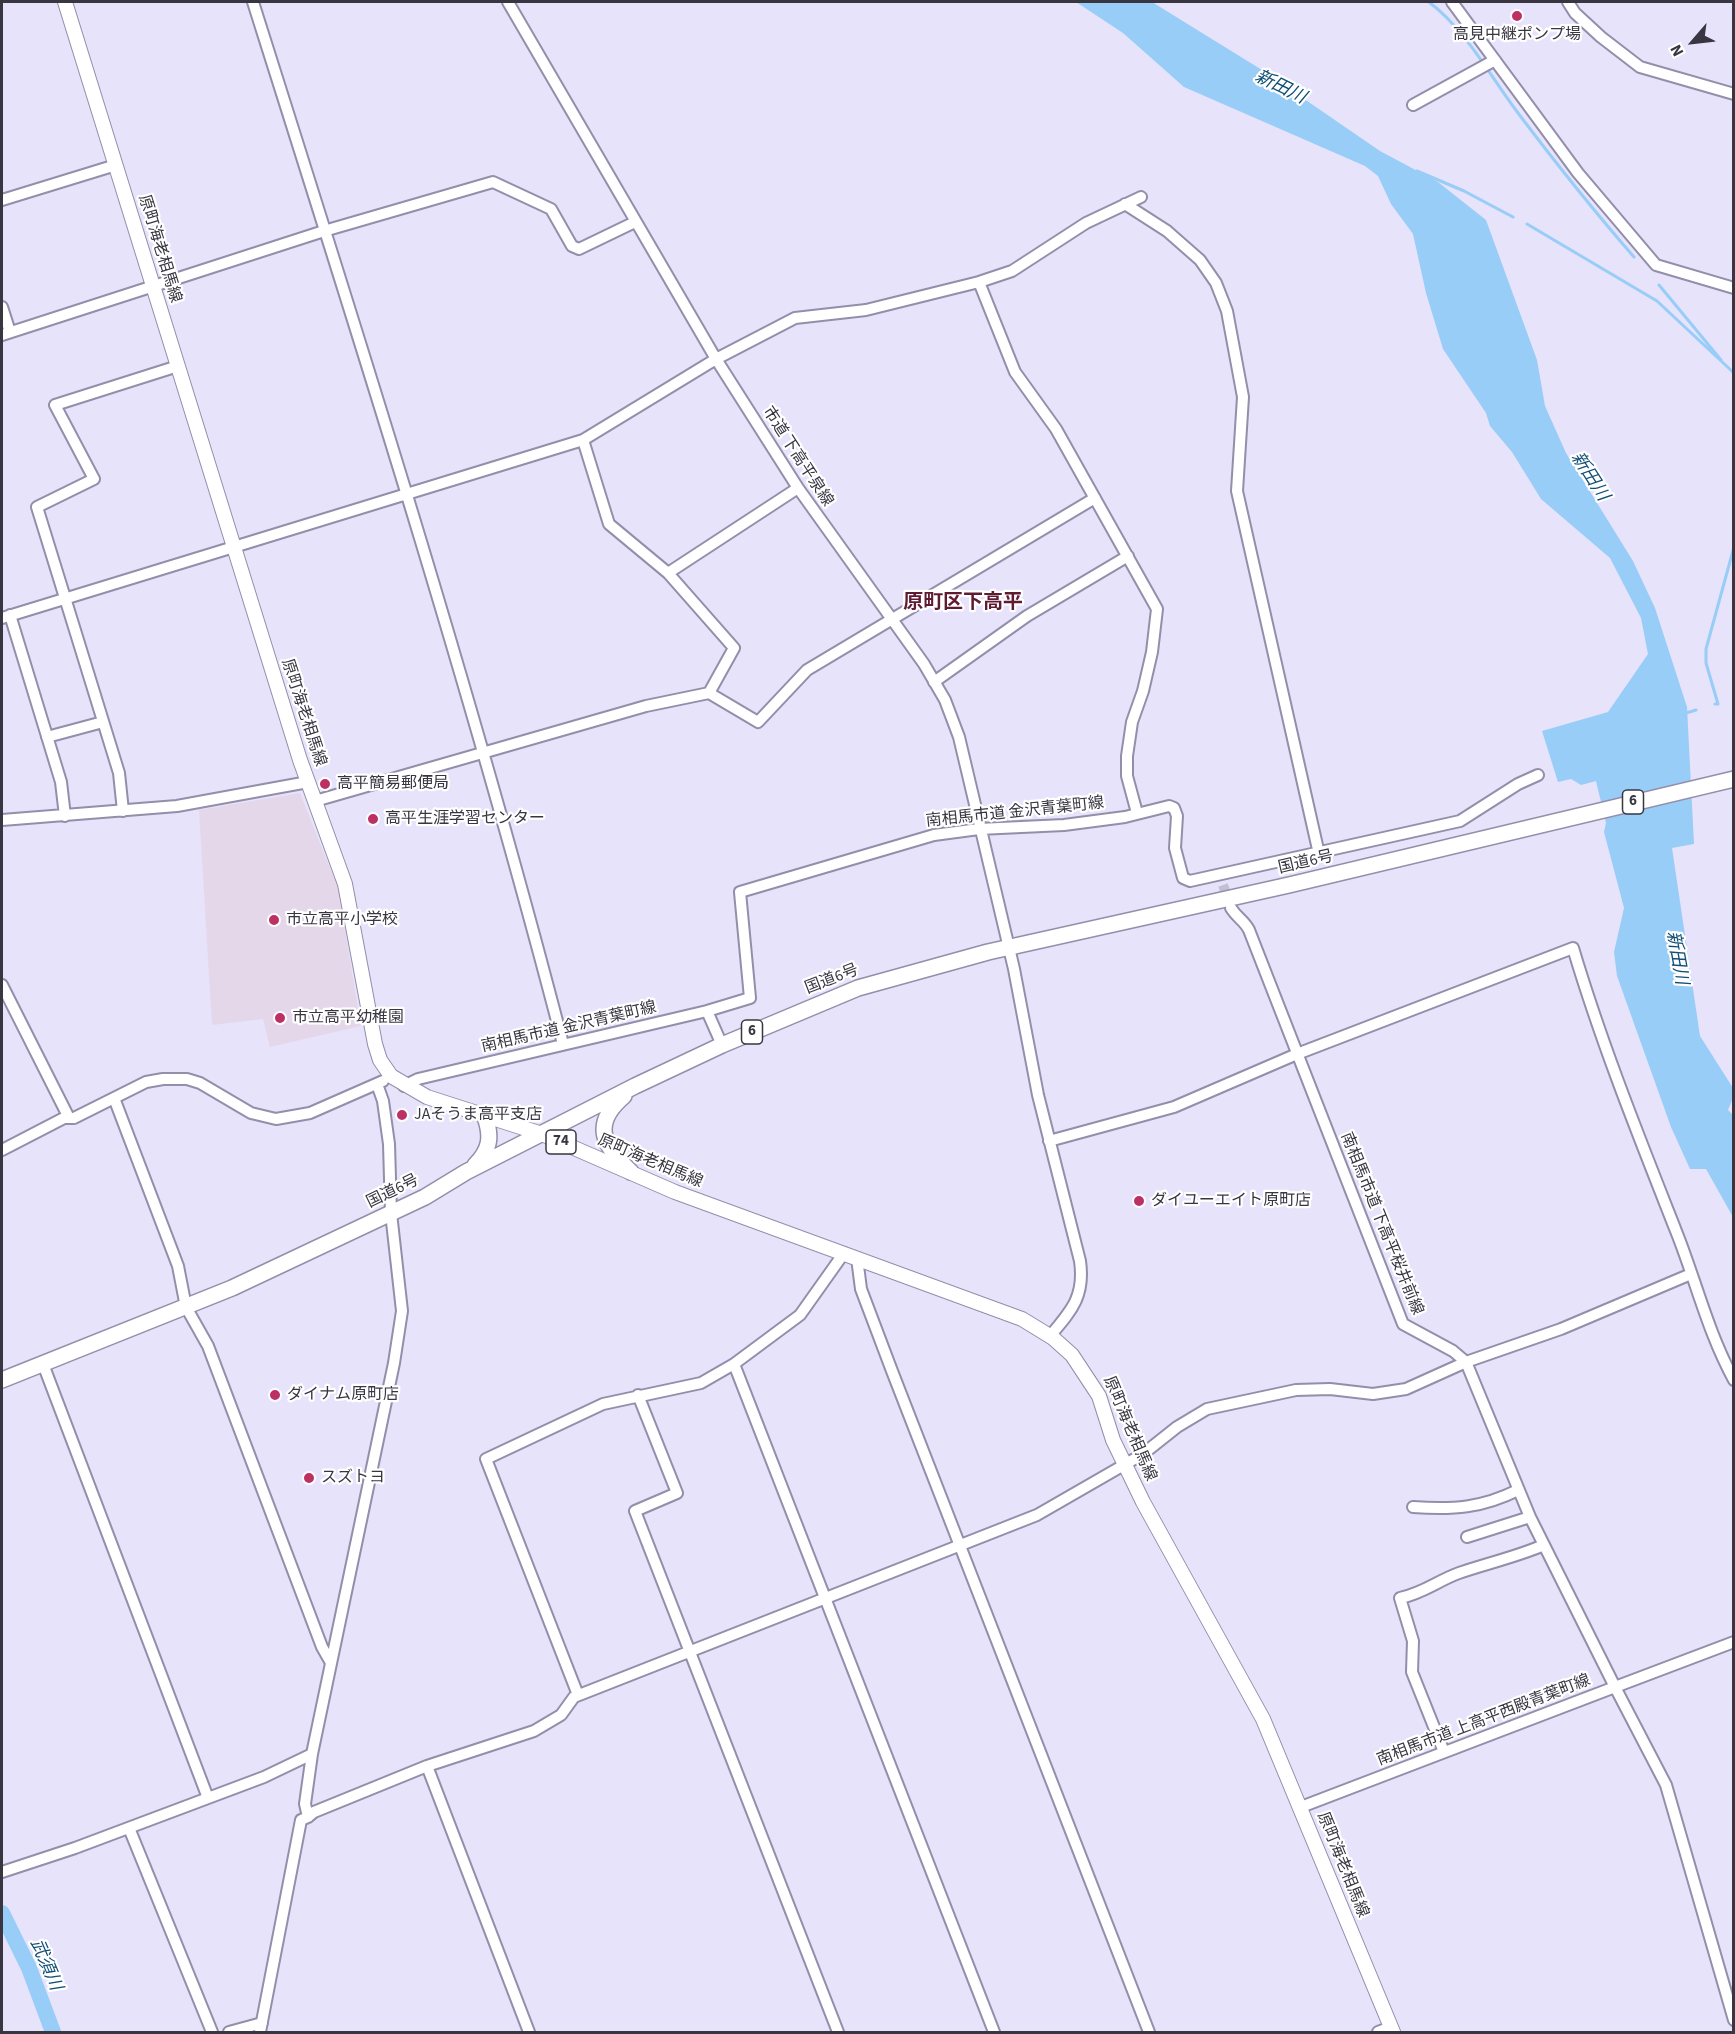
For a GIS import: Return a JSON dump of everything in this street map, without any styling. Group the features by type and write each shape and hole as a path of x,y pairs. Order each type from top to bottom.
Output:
{"highway":[{"name":"国道6号","path":"2,1380 186,1307 391,1213 635,1086 722,1045 858,988 1007,948 1289,885 1734,779"},
{"path":"631,1172 607,1145 604,1126 610,1110 635,1086"},
{"path":"466,1172 489,1147 490,1135 485,1117"}],"main road":[{"name":"原町海老相馬線","path":"66,2 308,782 345,884 373,1036 380,1060 391,1076 404,1086 427,1097 542,1134 675,1192 987,1305 1022,1319 1050,1336 1072,1355 1090,1379 1099,1396 1113,1440 1125,1464 1183,1576 1253,1700 1300,1807 1387,2031"}],"street":[{"path":"253,2 407,492 563,1044"},
{"name":"市道 下高平泉線","path":"508,2 716,359 798,488 945,700 959,737 1007,948 1014,969 1049,1141 1082,1281 1077,1301 1050,1336"},
{"path":"1452,2 1492,62 1585,182 1656,265 1734,288"},
{"path":"1568,2 1575,13 1600,37 1640,67 1734,94"},
{"path":"1413,105 1492,62"},
{"path":"2,200 116,165"},
{"path":"2,306 6,334 154,288 324,231 493,182 551,209 572,246 579,249 636,222"},
{"path":"65,816 61,782 6,616 233,544 583,440 716,359 795,318 866,310 980,282 1023,266 1070,232 1141,197"},
{"path":"1125,204 1167,231 1200,260 1216,282 1227,311 1243,397 1237,491 1319,854"},
{"path":"980,282 1015,372 1050,420 1128,556 1157,612 1147,680 1132,722 1127,756 1127,776 1137,813"},
{"path":"123,811 119,773 37,507 94,479 55,405 178,366"},
{"path":"583,440 609,524 668,573 734,648 709,693"},
{"path":"668,573 798,488"},
{"path":"315,801 646,706 709,693 758,722 807,670 1095,498"},
{"path":"934,682 1027,616 1128,556"},
{"path":"47,737 103,722"},
{"name":"南相馬市道 金沢青葉町線","path":"404,1086 418,1079 707,1011 750,998 740,892 934,835 979,829 1064,825 1137,813 1163,806 1174,808 1177,816 1175,848 1183,878 1190,881 1222,880 1319,854 1460,821 1518,784 1538,775"},
{"path":"2,820 177,806 308,782"},
{"name":"南相馬市道 下高平桜井前線","path":"1231,908 1235,916 1244,920 1249,930 1403,1324 1453,1351 1466,1362"},
{"path":"1049,1141 1174,1107 1297,1054 1573,948 1612,1069 1721,1357 1734,1380"},
{"path":"2,985 68,1116 74,1118 152,1081 187,1079 200,1083 258,1115 285,1118 309,1113 391,1076"},
{"path":"707,1011 722,1045"},
{"path":"308,1817 304,1804 312,1754 394,1363 402,1311 391,1213 389,1144 383,1101 377,1084"},
{"path":"114,1098 178,1266 186,1307 208,1346 322,1647 330,1661"},
{"path":"2,1150 68,1116"},
{"path":"578,1695 486,1459 603,1404 701,1383 734,1364 800,1315 850,1256"},
{"path":"850,1256 1149,2032"},
{"path":"229,2032 261,2028 301,1820 314,1812 427,1766 534,1731 561,1715 578,1695 1037,1515 1125,1464 1207,1409 1296,1390 1330,1389 1373,1394 1399,1391 1466,1362 1561,1329 1691,1274"},
{"path":"1466,1362 1530,1517 1615,1687 1734,1641"},
{"path":"43,1364 208,1798"},
{"path":"734,1364 994,2032"},
{"path":"639,1395 677,1492 635,1511 838,2032"},
{"path":"1413,1507 1452,1510 1492,1501 1518,1490"},
{"path":"1467,1537 1530,1517"},
{"path":"1444,1752 1412,1672 1413,1641 1400,1598 1418,1594 1458,1574 1544,1545"},
{"name":"南相馬市道 上高平西殿青葉町線","path":"1300,1807 1615,1687 1665,1785 1734,2020"},
{"path":"2,1872 129,1828 264,1777 312,1754"},
{"path":"427,1766 529,2032"},
{"path":"129,1828 212,2032"}],"shaded area":[{"name":"市立高平小学校","path":"300,793 338,888 361,1026 270,1047 263,1019 212,1025 199,810"}],"water":[{"name":"新田川","path":"1076,2 1152,2 1262,70 1380,151 1438,182 1486,220 1537,360 1545,406 1566,453 1633,561 1655,608 1687,707 1694,844 1672,848 1700,1036 1733,1088 1733,1098 1728,1110 1733,1115 1733,1217 1706,1169 1690,1169 1671,1127 1617,976 1614,952 1624,908 1604,832 1606,823 1596,781 1581,785 1571,779 1558,782 1542,731 1608,712 1648,654 1641,618 1610,558 1541,499 1512,452 1490,426 1486,413 1443,349 1426,293 1413,234 1391,204 1378,176 1365,166 1184,87 1123,33"}],"waterway":[{"path":"1429,2 1455,26 1546,150 1634,257"},
{"path":"1417,171 1464,191 1513,217"},
{"path":"1527,224 1657,301 1734,373"},
{"path":"1659,285 1721,360"},
{"path":"1715,704 1718,704 1706,663 1706,649 1734,547"},
{"path":"1686,713 1696,710"},
{"name":"武須川","path":"2,1913 29,1968 53,2032"}],"tunnel":[{"path":"1223,885 1230,905"}],"place":[{"name":"高見中継ポンプ場","path":"1517,16"},
{"name":"高平簡易郵便局","path":"325,784"},
{"name":"高平生涯学習センター","path":"373,819"},
{"name":"市立高平小学校","path":"274,920"},
{"name":"市立高平幼稚園","path":"280,1018"},
{"name":"JAそうま高平支店","path":"402,1115"},
{"name":"ダイユーエイト原町店","path":"1139,1201"},
{"name":"ダイナム原町店","path":"275,1395"},
{"name":"スズトヨ","path":"309,1478"}],"district":[{"name":"原町区下高平","path":"963,604"}]}
